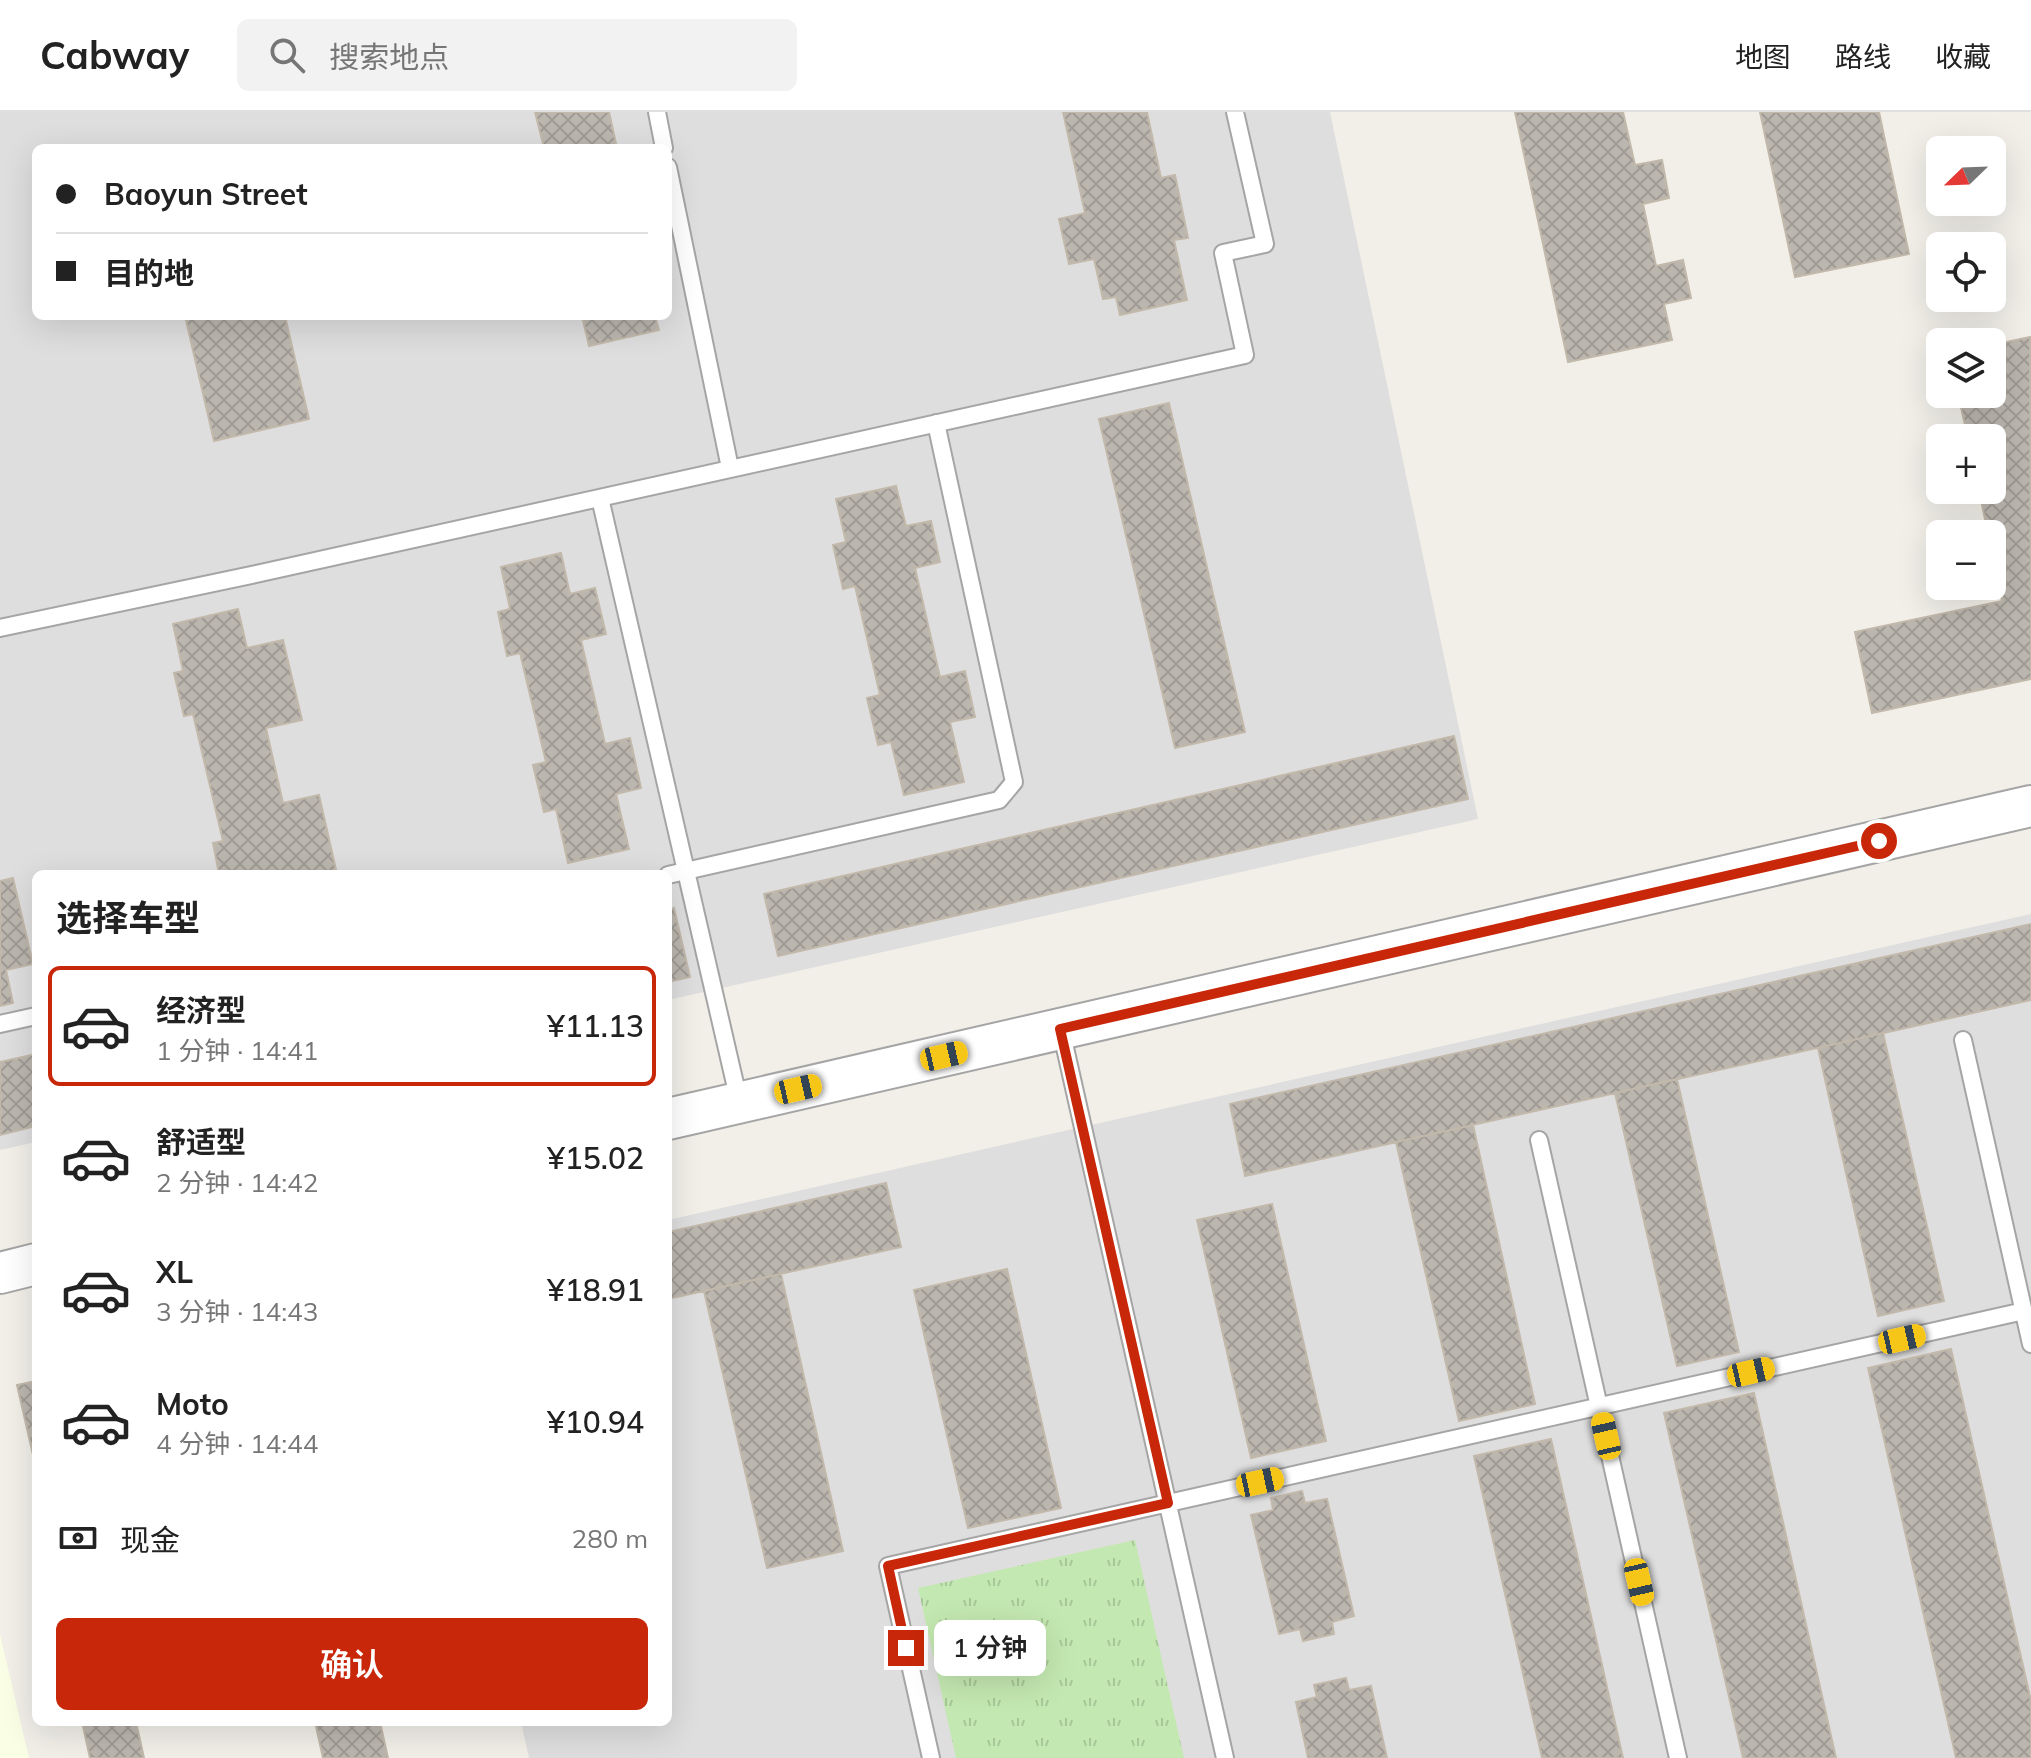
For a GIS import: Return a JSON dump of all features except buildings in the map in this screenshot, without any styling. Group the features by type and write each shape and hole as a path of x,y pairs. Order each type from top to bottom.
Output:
{"street":[{"path":"672,1118 2031,806"},
{"path":"0,1273 32,1265"}],"lane":[{"path":"657,112 663,144"},
{"path":"0,628 1245,355 1223,253 1265,244 1235,112"},
{"path":"672,186 730,468"},
{"path":"672,874 999,800 1014,782 936,423"},
{"path":"600,498 740,1103"},
{"path":"0,1024 32,1017"},
{"path":"1060,1029 1225,1758"},
{"path":"1963,1040 2031,1344"},
{"path":"1539,1140 1678,1758"},
{"path":"931,1758 888,1566 2024,1311"}],"shaded area":[{"path":"0,112 1330,112 1478,819 672,999 672,870 32,870 32,1143 0,1150"},
{"path":"2031,914 2031,1758 529,1758 522,1726 672,1726 672,1219"},
{"path":"0,1634 29,1758 0,1758"}],"green space":[{"path":"1135,1540 1184,1758 956,1758 918,1588"}],"route":[{"path":"906,1648 888,1566 1168,1503 1060,1029 1879,841"}]}
